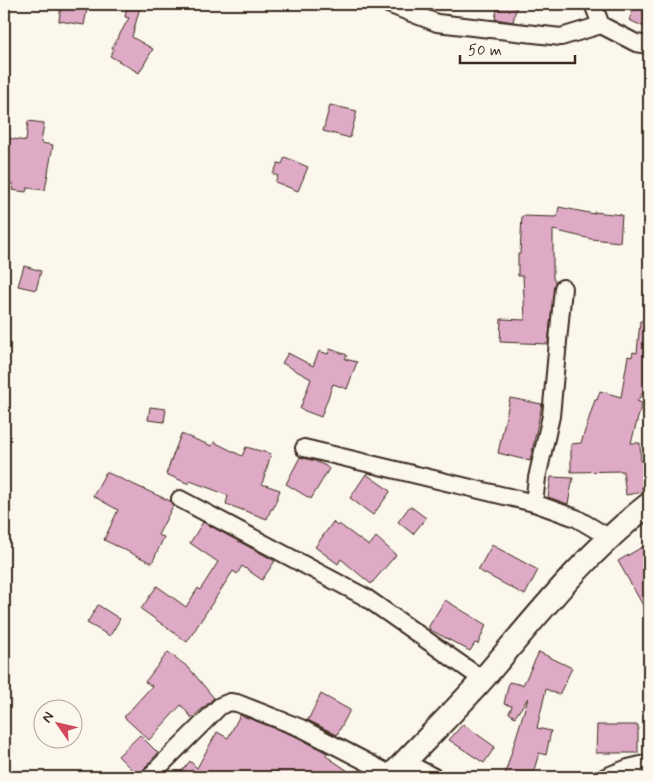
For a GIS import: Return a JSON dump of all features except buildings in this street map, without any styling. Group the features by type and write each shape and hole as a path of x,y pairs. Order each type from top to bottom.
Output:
{"street":[{"path":"388,4 436,23 561,37 600,25 636,43 649,45"},
{"path":"593,4 600,25"},
{"path":"534,502 537,478 551,416 563,288"},
{"path":"304,448 534,502 576,518 610,538"},
{"path":"180,499 365,598 482,679"},
{"path":"395,771 482,679 562,586 628,521 649,504"},
{"path":"150,777 220,706 230,702 301,728 395,771 434,777"},
{"path":"605,777 628,768 649,764"}]}
